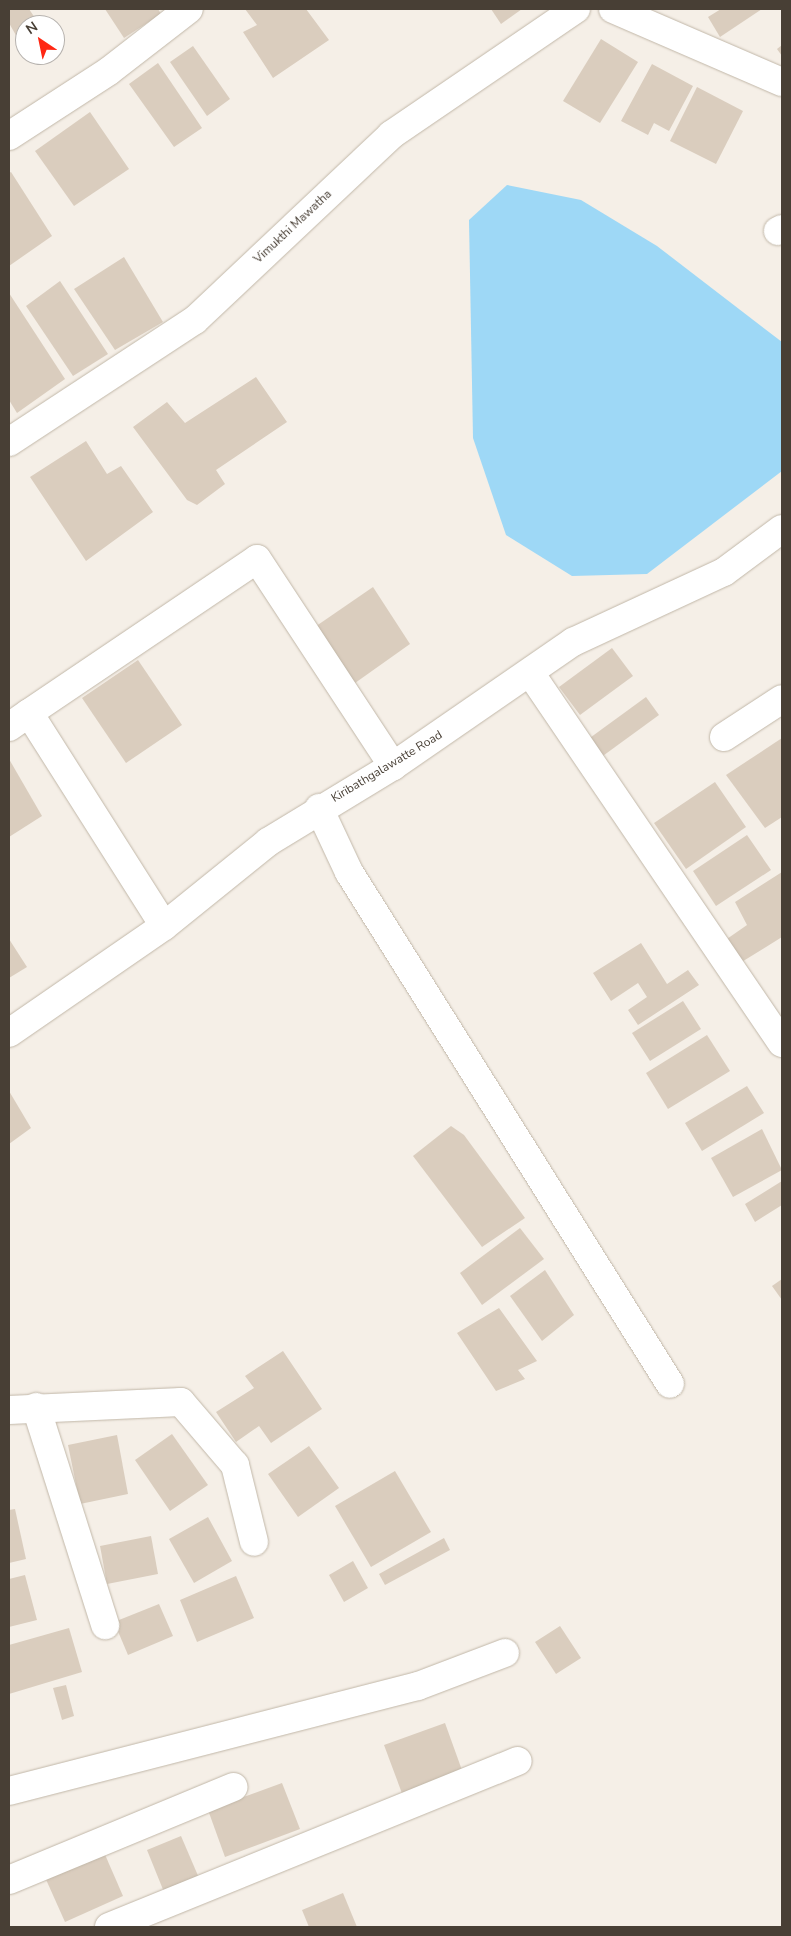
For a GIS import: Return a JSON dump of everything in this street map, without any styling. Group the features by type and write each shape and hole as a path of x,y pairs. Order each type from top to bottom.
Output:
{"street":[{"path":"9,136 109,71 189,9"},
{"name":"Vimukthi Mawatha","path":"9,442 196,320 391,135 576,9"},
{"path":"613,9 782,82"},
{"name":"Kiribathgalawatte Road","path":"9,1033 164,926 268,842 318,808 393,766 531,674 573,642 724,572 782,530"},
{"path":"164,926 19,720 257,560 393,766"},
{"path":"531,674 782,1043"},
{"path":"724,737 782,699"},
{"path":"318,808 348,872 670,1384"},
{"path":"9,1410 36,1407 181,1402 235,1465 254,1542"},
{"path":"36,1407 105,1625"},
{"path":"9,1791 418,1686 505,1653"},
{"path":"109,1927 518,1761"},
{"path":"9,1880 234,1787"}],"water":[{"path":"507,185 581,200 657,246 782,342 782,471 647,574 572,576 506,535 473,438 469,220"}],"building":[{"path":"9,9 29,9 33,15 15,15 15,34 9,23"},
{"path":"105,9 158,9 161,14 124,38"},
{"path":"245,9 306,9 329,40 273,78 243,32 257,25"},
{"path":"491,9 522,9 501,24"},
{"path":"721,9 762,9 720,37 708,17"},
{"path":"601,39 638,62 600,123 563,101"},
{"path":"782,45 782,56 777,49"},
{"path":"193,46 230,99 207,116 170,62"},
{"path":"158,63 202,128 174,147 129,84"},
{"path":"652,64 693,86 669,131 654,123 648,135 621,121"},
{"path":"697,87 743,111 716,164 670,141"},
{"path":"90,112 129,169 74,206 35,151"},
{"path":"11,172 52,236 9,266 9,173"},
{"path":"124,257 163,322 115,350 74,289"},
{"path":"60,281 108,354 73,376 26,306"},
{"path":"9,293 65,379 17,413 9,400"},
{"path":"256,377 287,422 216,470 225,484 197,505 187,500 133,427 167,402 185,423"},
{"path":"86,441 107,474 121,466 153,512 86,561 30,477"},
{"path":"373,587 410,644 348,688 309,631"},
{"path":"612,648 633,676 580,715 559,687"},
{"path":"138,660 182,725 126,763 82,698"},
{"path":"646,697 659,715 600,758 587,740"},
{"path":"782,738 782,817 765,828 726,775"},
{"path":"9,759 42,816 9,837"},
{"path":"715,782 746,827 686,869 654,823"},
{"path":"747,835 771,870 716,906 693,871"},
{"path":"782,872 782,937 740,963 724,941 747,925 735,902"},
{"path":"9,939 27,967 9,978"},
{"path":"641,943 667,984 688,970 699,985 638,1025 628,1010 647,997 638,983 611,1001 593,973"},
{"path":"683,1001 701,1029 650,1061 632,1033"},
{"path":"707,1035 730,1071 668,1109 646,1073"},
{"path":"747,1086 764,1113 702,1151 685,1123"},
{"path":"9,1091 31,1128 9,1144"},
{"path":"451,1126 464,1135 525,1218 482,1247 413,1156"},
{"path":"762,1129 782,1170 733,1197 711,1158"},
{"path":"782,1181 782,1205 755,1222 745,1204"},
{"path":"520,1228 544,1259 482,1305 460,1273"},
{"path":"545,1270 574,1315 542,1341 510,1296"},
{"path":"782,1279 782,1300 772,1286"},
{"path":"499,1308 537,1361 518,1370 525,1379 496,1391 457,1333"},
{"path":"283,1351 322,1409 271,1443 259,1426 236,1442 216,1412 254,1388 245,1376"},
{"path":"172,1434 208,1485 170,1511 135,1460"},
{"path":"117,1435 128,1494 80,1504 68,1445"},
{"path":"309,1446 339,1488 298,1517 268,1474"},
{"path":"395,1471 431,1532 371,1567 335,1506"},
{"path":"15,1509 26,1559 9,1563 9,1510"},
{"path":"208,1517 232,1561 194,1583 169,1539"},
{"path":"151,1536 158,1574 107,1584 100,1546"},
{"path":"444,1538 450,1550 385,1585 379,1574"},
{"path":"353,1561 368,1588 344,1602 329,1575"},
{"path":"25,1575 37,1620 9,1627 9,1579"},
{"path":"236,1576 254,1618 197,1642 180,1600"},
{"path":"159,1604 173,1636 128,1655 114,1622"},
{"path":"560,1626 581,1658 556,1674 535,1642"},
{"path":"69,1628 82,1672 9,1694 9,1645"},
{"path":"66,1685 74,1716 62,1720 53,1688"},
{"path":"445,1723 463,1773 403,1796 384,1745"},
{"path":"282,1783 300,1829 225,1857 208,1810"},
{"path":"181,1836 199,1878 164,1892 147,1850"},
{"path":"103,1850 123,1896 65,1922 44,1875"},
{"path":"343,1893 357,1927 309,1927 302,1910"}]}
